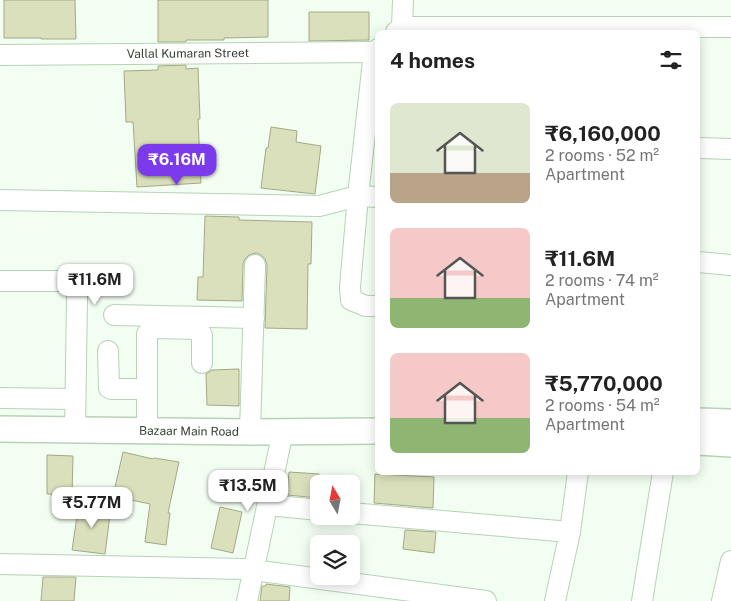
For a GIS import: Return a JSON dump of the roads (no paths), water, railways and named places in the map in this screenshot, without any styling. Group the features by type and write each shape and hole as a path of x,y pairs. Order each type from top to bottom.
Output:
{"main road":[{"path":"700,421 731,422"},
{"name":"Bazaar Main Road","path":"0,429 250,432 375,431"},
{"path":"700,442 731,444"}],"street":[{"path":"402,0 399,30 731,27"},
{"name":"Vallal Kumaran Street","path":"0,55 375,51"},
{"path":"375,67 368,197 350,287 351,300 366,306 375,306"},
{"path":"700,148 731,149"},
{"path":"0,200 320,206 368,197"},
{"path":"700,262 731,265"},
{"path":"250,432 255,265"},
{"path":"0,281 67,281 72,282 76,286 74,430"},
{"path":"114,315 254,318"},
{"path":"147,430 147,334 150,330 154,328 198,329 202,335 202,363"},
{"path":"108,351 109,388 147,389"},
{"path":"0,398 75,399"},
{"path":"247,601 283,431"},
{"path":"554,601 570,532 578,475"},
{"path":"642,601 663,475"},
{"path":"268,505 310,509"},
{"path":"360,514 570,532"},
{"path":"722,601 731,561"},
{"path":"0,564 246,569 486,601"}]}
